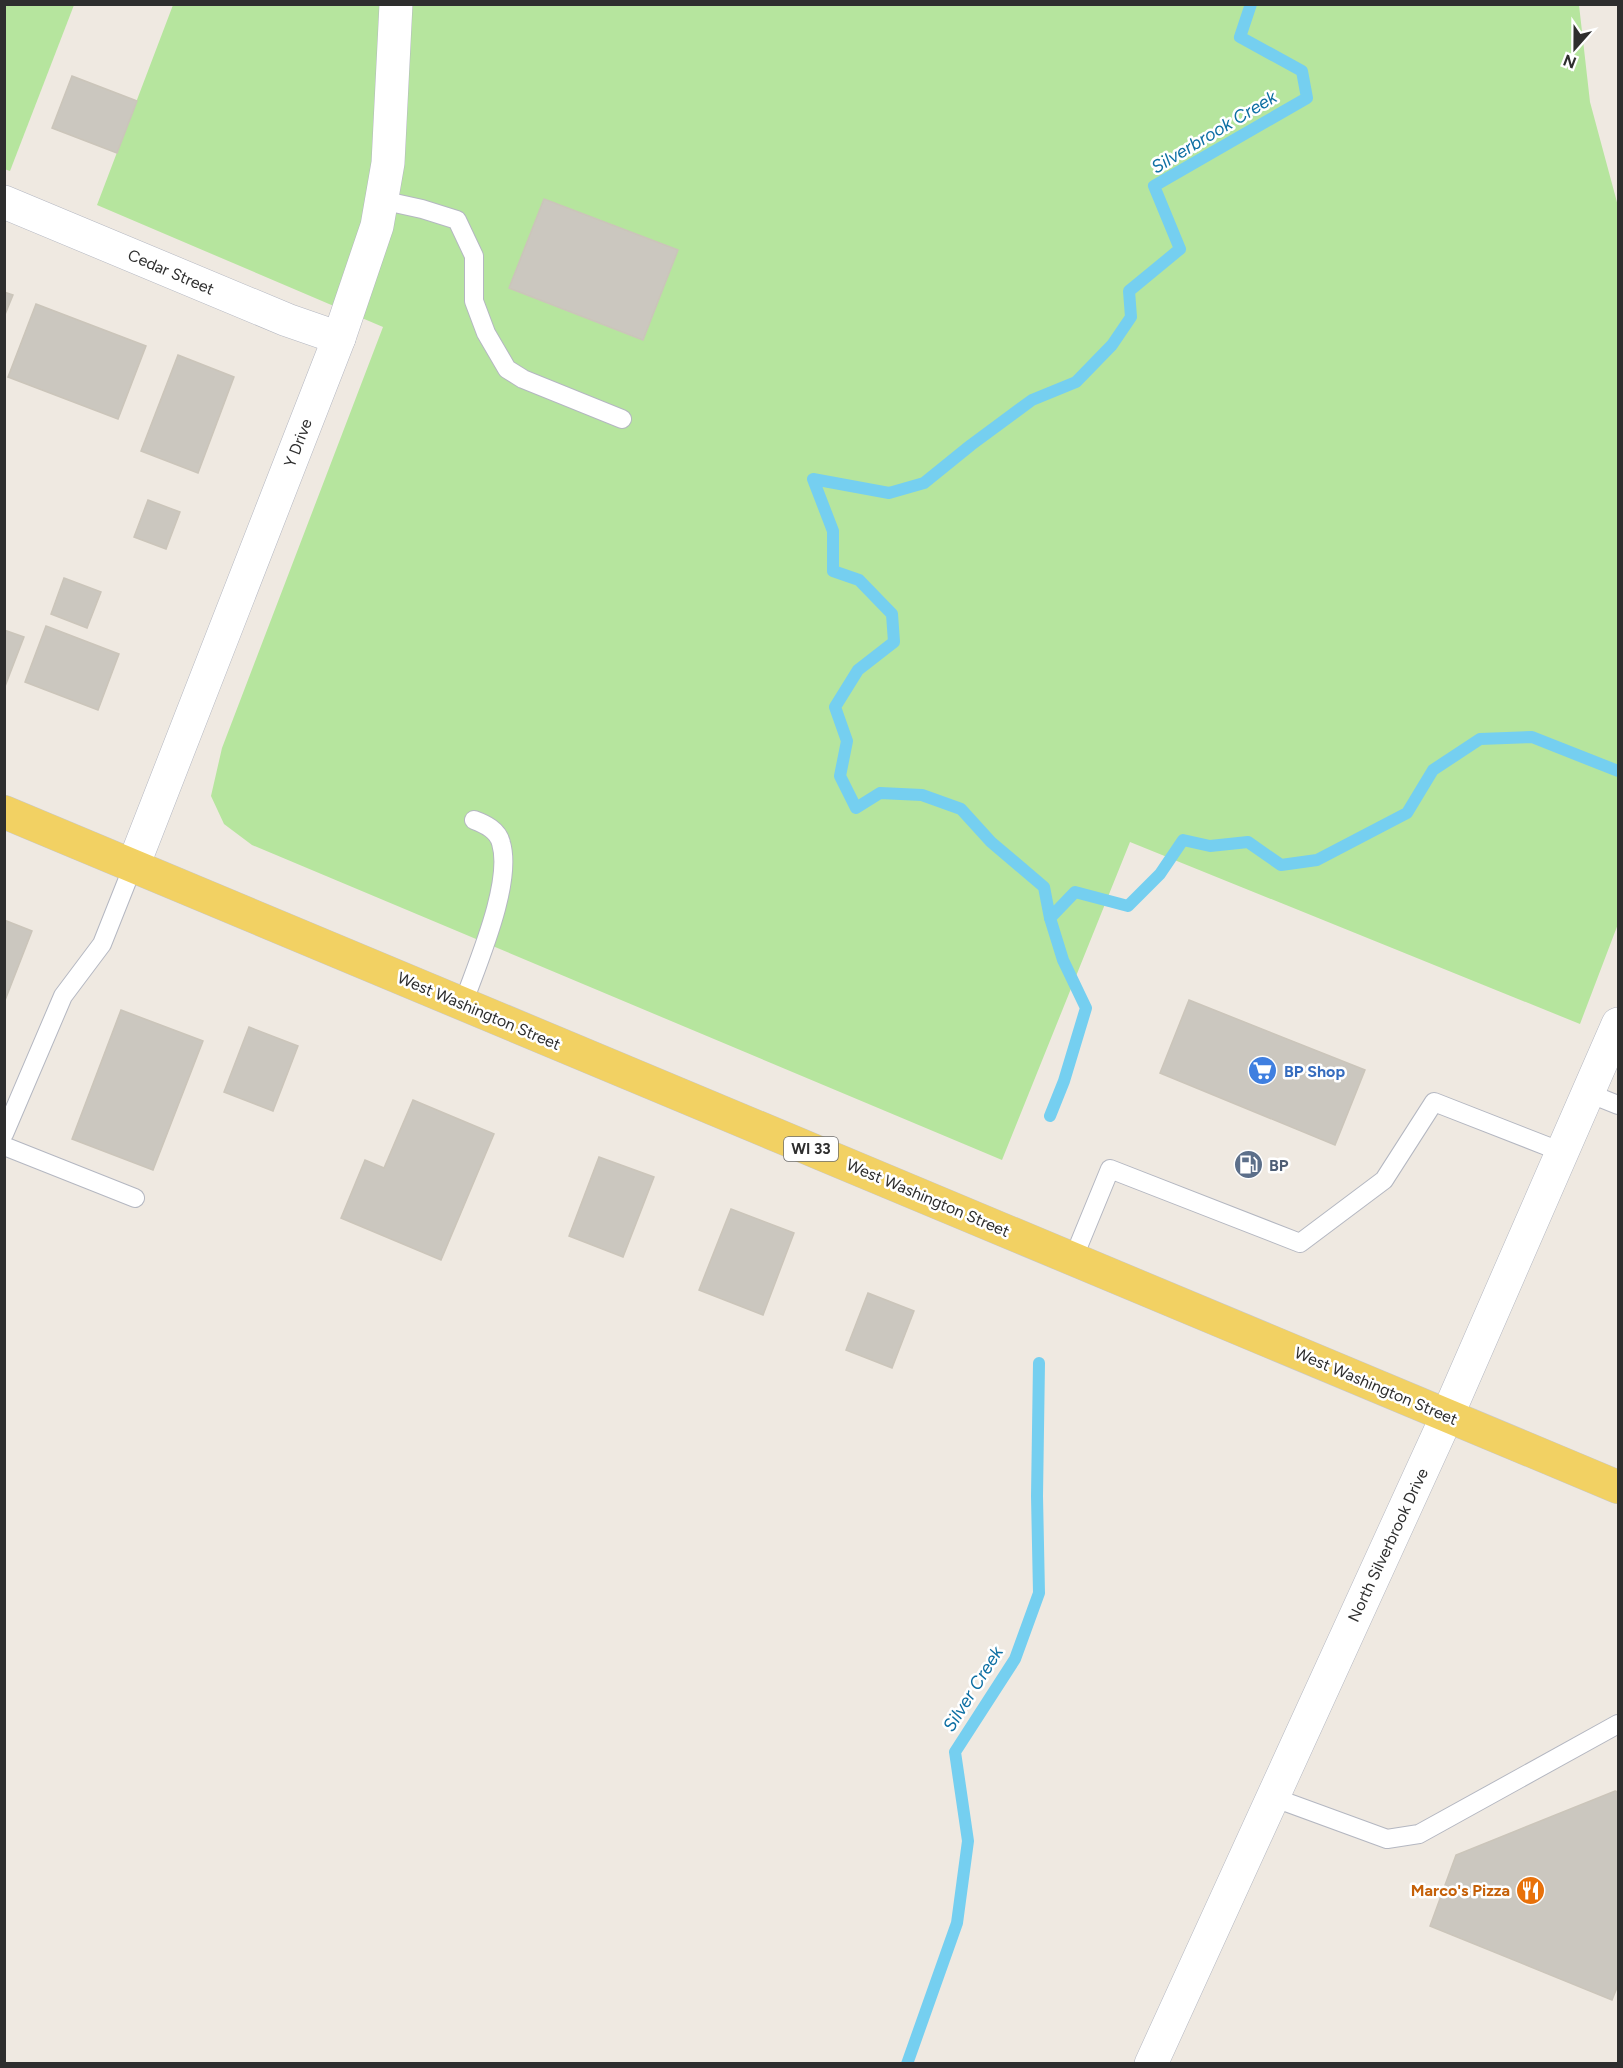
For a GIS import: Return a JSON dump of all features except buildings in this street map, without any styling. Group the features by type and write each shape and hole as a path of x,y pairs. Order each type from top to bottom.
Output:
{"main road":[{"name":"West Washington Street","path":"4,812 1618,1486"}],"street":[{"name":"Y Drive","path":"134,866 339,338 377,226 388,163 396,4"},
{"name":"Cedar Street","path":"4,202 287,320 339,338"},
{"name":"North Silverbrook Drive","path":"1150,2064 1447,1416 1618,1024"}],"lane":[{"path":"381,200 458,220 474,256 474,301 486,333 507,369 523,379 622,419"},
{"path":"463,1004 496,908 503,870 501,841 489,825 474,820"},
{"path":"4,1134 63,996 102,944 134,866"},
{"path":"1588,1093 1618,1105"},
{"path":"1073,1259 1110,1169 1300,1243 1384,1180 1434,1102 1562,1152"},
{"path":"4,1146 135,1198"},
{"path":"1272,1797 1387,1839 1419,1834 1618,1724"}],"green space":[{"path":"5,4 74,5 10,171 4,169"},
{"path":"173,5 1579,5 1590,102 1618,206 1618,924 1580,1024 1130,842 1002,1160 252,845 224,824 211,796 222,748 383,327 97,205"}],"waterway":[{"name":"Silverbrook Creek","path":"1050,918 1044,887 991,842 961,809 922,795 880,793 856,808 840,776 847,741 835,707 858,670 894,642 892,614 859,580 833,571 833,531 813,479 889,493 924,483 1032,400 1076,382 1112,345 1131,317 1129,291 1180,249 1154,186 1307,98 1302,71 1240,37 1251,4"},
{"name":"Silver Creek","path":"1050,1116 1064,1081 1086,1008 1063,960 1050,918 1075,892 1128,906 1160,874 1183,840 1210,846 1248,842 1281,865 1317,860 1407,813 1433,770 1480,739 1532,737 1618,771"},
{"name":"Silver Creek","path":"907,2064 957,1923 968,1841 955,1752 1015,1659 1039,1593 1037,1496 1039,1363"}],"place":[{"name":"BP Shop","path":"1263,1071"},
{"name":"BP","path":"1248,1165"},
{"name":"Marco's Pizza","path":"1531,1890"}]}
